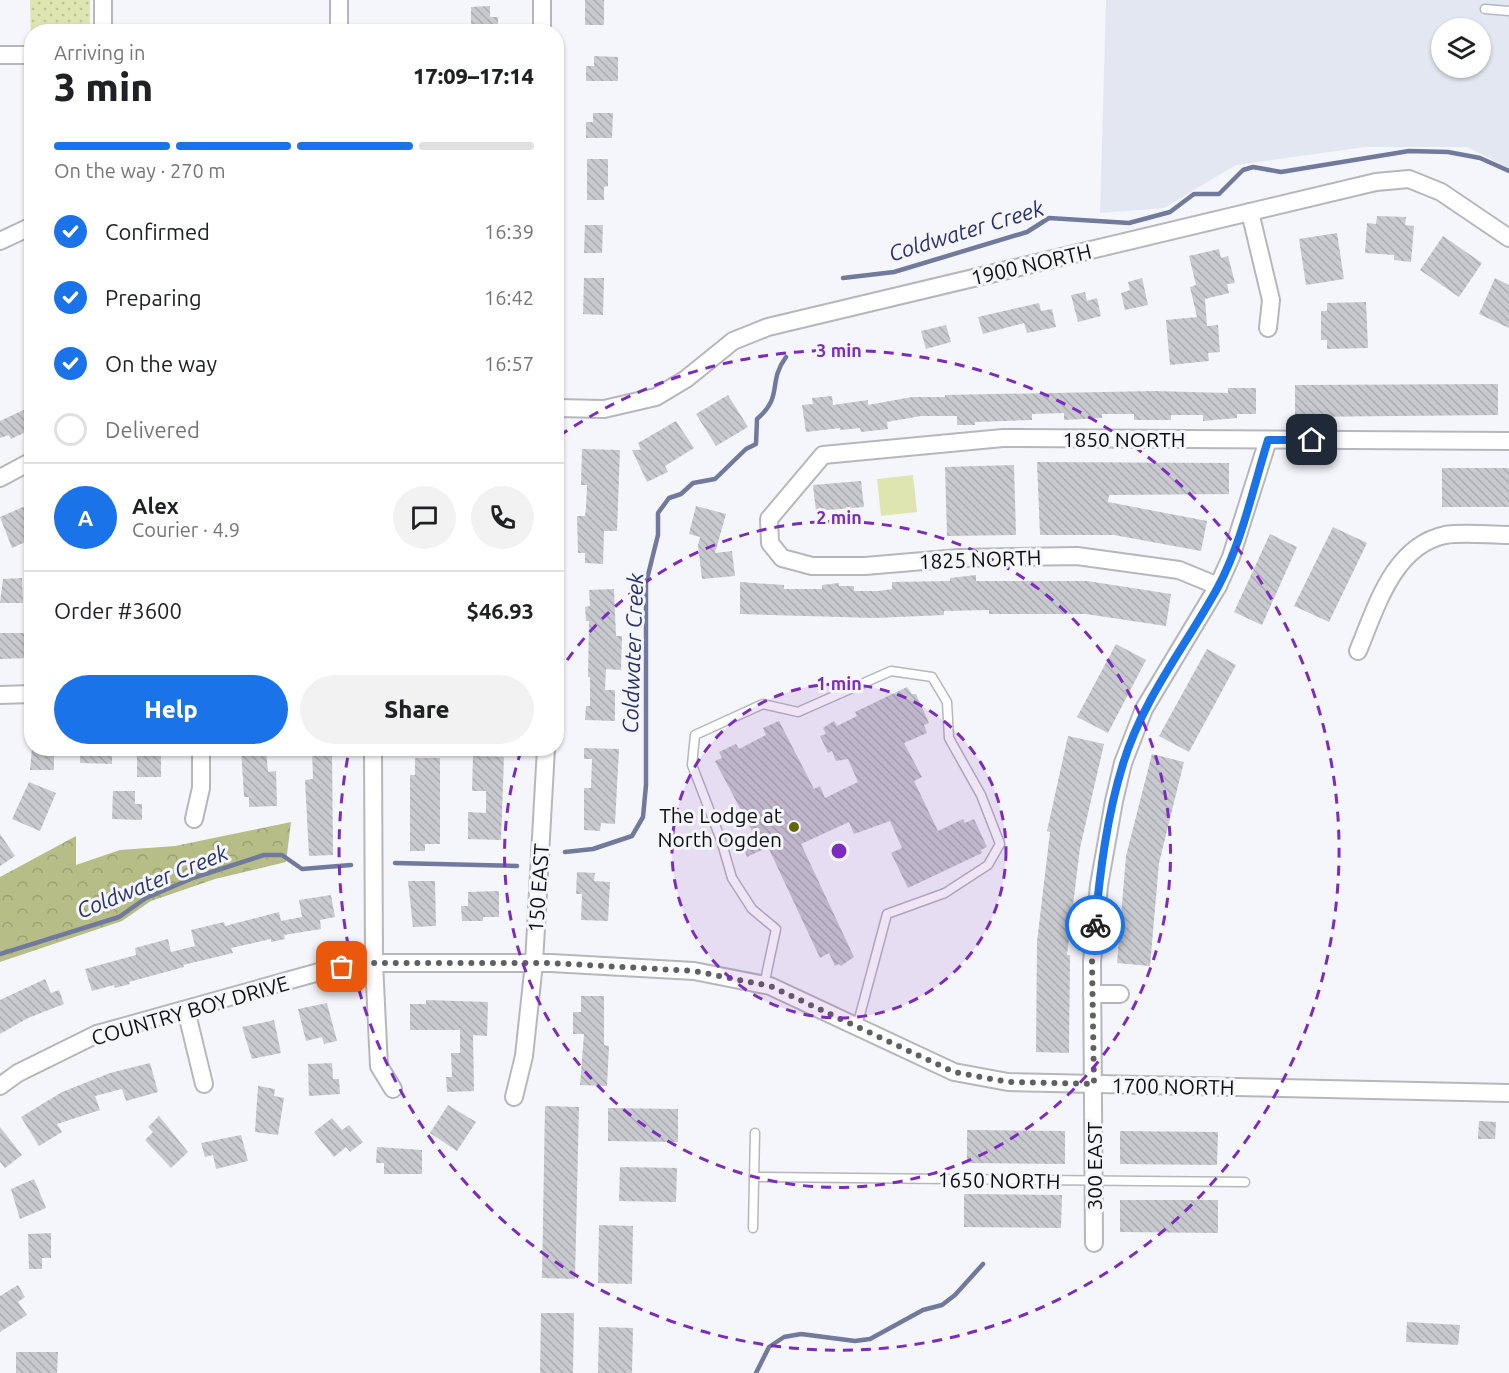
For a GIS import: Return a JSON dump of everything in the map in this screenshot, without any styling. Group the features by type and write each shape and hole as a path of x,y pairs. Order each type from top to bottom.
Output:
{"street":[{"path":"103,0 103,24"},
{"path":"339,0 339,24"},
{"path":"542,0 542,24"},
{"path":"0,55 24,55"},
{"name":"1900 NORTH","path":"564,408 604,409 656,397 686,379 733,341 768,327 1376,182 1409,179 1441,192 1509,238"},
{"path":"1250,212 1271,300 1268,328"},
{"path":"0,241 24,230"},
{"name":"1850 NORTH","path":"769,519 824,455 1003,438 1509,441"},
{"name":"300 EAST","path":"1094,1243 1092,962 1099,885 1123,763 1144,710 1218,586 1231,557 1268,440"},
{"path":"0,478 24,465"},
{"name":"1825 NORTH","path":"769,519 770,543 782,558 812,566 865,566 959,558 1077,556 1179,570 1218,586"},
{"path":"1358,651 1374,613 1400,563 1413,548 1428,540 1447,535 1509,534"},
{"path":"0,694 24,694"},
{"path":"194,819 201,788 201,756"},
{"path":"373,756 374,963 380,1066 393,1089"},
{"name":"150 EAST","path":"514,1097 524,1056 534,963 546,756"},
{"name":"COUNTRY BOY DRIVE","path":"0,1086 18,1073 98,1034 326,970 374,963 534,963"},
{"name":"1700 NORTH","path":"534,963 694,971 764,985 954,1072 1008,1082 1509,1093"},
{"path":"1092,994 1120,994"},
{"path":"186,1010 204,1084"}],"lane":[{"path":"1485,9 1509,11"},
{"path":"764,985 776,929 752,909 732,878 721,840 692,765 695,735 764,704 798,711 891,671 932,677 947,702 949,738 981,795 1000,844 988,865 945,893 887,914 856,1026"},
{"path":"753,1228 754,1132"},
{"name":"1650 NORTH","path":"754,1177 1245,1182"}],"shaded area":[{"path":"1106,0 1509,0 1509,168 1467,147 1365,147 1236,165 1164,208 1100,213"}],"green space":[{"path":"30,0 90,0 90,24 31,24"},
{"path":"913,475 917,512 881,516 877,479"},
{"path":"291,822 286,862 215,879 151,901 122,921 0,962 0,877 76,836 76,865 120,850 175,846"}],"building":[{"path":"585,0 604,0 604,25 585,25"},
{"path":"490,6 490,17 498,17 498,24 471,24 471,7"},
{"path":"594,56 618,57 618,81 586,81 586,66 594,66"},
{"path":"593,113 613,113 612,138 586,138 586,122 593,122"},
{"path":"587,159 608,159 608,186 604,187 604,200 587,200"},
{"path":"1377,216 1406,217 1405,225 1414,226 1411,262 1394,260 1394,255 1365,253 1367,223 1376,224"},
{"path":"585,225 603,225 602,253 584,253"},
{"path":"1337,233 1344,279 1306,285 1299,239"},
{"path":"1443,236 1482,263 1459,297 1420,270"},
{"path":"1219,249 1221,258 1228,256 1235,283 1227,284 1229,293 1205,299 1207,326 1218,325 1220,352 1208,353 1209,361 1170,365 1166,320 1197,317 1190,287 1196,285 1189,256"},
{"path":"584,278 604,278 603,315 583,314"},
{"path":"1142,278 1148,305 1125,310 1121,293 1130,290 1128,282"},
{"path":"1495,278 1509,285 1509,328 1479,314"},
{"path":"1085,292 1087,301 1097,298 1101,316 1078,322 1071,295"},
{"path":"1366,302 1368,348 1327,349 1327,340 1321,340 1321,311 1327,311 1327,303"},
{"path":"1039,303 1041,311 1052,309 1056,327 1027,333 1024,323 983,334 978,317"},
{"path":"946,325 951,342 926,349 921,331"},
{"path":"1498,384 1498,415 1295,417 1295,385"},
{"path":"1228,388 1256,388 1256,414 1237,414 1237,418 1203,421 1203,415 1171,415 1171,420 1134,420 1134,414 1102,414 1102,418 1064,420 1064,413 1032,414 1032,420 975,422 975,425 957,425 957,416 921,416 887,422 888,429 861,432 860,428 840,430 840,428 806,432 802,405 813,404 812,398 832,396 833,405 868,400 868,405 912,397 945,397 945,395 1154,391 1228,393"},
{"path":"728,395 748,427 716,446 696,414"},
{"path":"24,410 24,433 11,439 9,435 0,438 0,421"},
{"path":"676,421 694,448 665,466 668,472 647,482 632,450 641,450 638,443"},
{"path":"582,449 620,450 617,531 604,531 603,564 585,563 585,553 578,553 577,516 585,516 587,485 581,485"},
{"path":"1037,462 1229,463 1229,494 1109,495 1108,502 1207,521 1201,551 1114,535 1040,535"},
{"path":"1014,465 1016,535 947,536 945,467"},
{"path":"1442,468 1509,468 1509,507 1442,507"},
{"path":"861,481 864,507 816,511 813,485"},
{"path":"24,506 24,543 12,548 0,517"},
{"path":"696,506 726,514 715,553 732,551 735,576 702,579 698,545 700,537 689,534"},
{"path":"1333,527 1367,543 1329,622 1294,606"},
{"path":"1270,534 1297,547 1262,625 1234,612"},
{"path":"976,575 976,581 1087,581 1171,594 1166,626 1086,614 989,614 989,610 944,611 944,615 875,618 740,614 740,582 784,585 784,589 822,589 822,585 839,583 839,586 854,586 854,591 879,591 892,589 892,582 950,581 950,578"},
{"path":"22,578 23,603 0,603 3,579"},
{"path":"614,589 616,636 622,636 621,670 606,669 605,690 615,690 615,721 585,720 586,706 590,706 590,677 588,677 589,621 586,621 585,607 590,606 589,590"},
{"path":"0,633 24,633 24,658 0,659"},
{"path":"1116,644 1146,660 1108,733 1077,717"},
{"path":"1207,649 1236,665 1189,752 1159,736"},
{"name":"The Lodge at North Ogden","path":"907,687 912,694 916,694 929,723 924,725 927,733 904,743 922,777 914,781 938,831 963,819 965,823 974,819 987,847 981,850 982,853 908,888 891,853 902,848 890,821 854,834 849,822 801,844 854,957 841,966 839,964 835,966 829,953 820,958 768,847 747,857 740,839 753,833 715,761 722,758 719,752 736,744 739,749 766,735 763,728 779,721 814,789 820,786 825,798 858,782 848,759 836,761 832,751 828,753 820,736 826,734 823,728 834,721 837,726 857,716 855,712"},
{"path":"1068,736 1104,744 1080,848 1067,955 1070,955 1069,1053 1036,1052 1037,942 1050,832 1047,831"},
{"path":"584,748 619,749 615,824 601,823 600,831 584,830 584,788 591,788 592,759 584,759"},
{"path":"1152,754 1184,762 1159,863 1150,966 1117,963 1126,856"},
{"path":"31,756 54,756 54,770 30,770"},
{"path":"80,756 112,756 112,764 80,763"},
{"path":"137,756 161,756 161,777 137,777"},
{"path":"241,756 267,756 268,772 276,771 277,806 249,807 249,797 244,797"},
{"path":"312,756 332,756 333,855 309,856 305,780 313,779"},
{"path":"473,756 504,757 501,840 468,839 468,812 486,813 486,791 472,791"},
{"path":"415,758 440,758 440,844 425,844 425,851 410,851 410,775 415,775"},
{"path":"29,782 56,793 40,831 12,819"},
{"path":"113,791 135,791 135,804 142,804 142,820 112,819"},
{"path":"0,834 15,856 0,866"},
{"path":"577,872 595,873 594,881 610,882 608,921 581,920 582,894 576,894"},
{"path":"408,881 435,881 436,926 413,927"},
{"path":"499,891 499,917 483,917 483,921 462,921 461,906 468,906 468,892"},
{"path":"331,895 335,917 320,920 321,929 284,935 285,939 271,942 271,939 231,948 233,953 183,965 184,967 129,982 130,984 115,988 114,985 92,991 85,969 136,955 135,948 168,939 171,952 195,946 191,930 224,922 225,926 279,912 281,921 302,917 299,900"},
{"path":"45,979 51,993 59,990 64,1004 28,1018 0,1034 0,1000"},
{"path":"581,996 604,996 604,1045 609,1046 607,1086 580,1085 584,1034 573,1034 573,1012 581,1012"},
{"path":"426,1000 488,1002 487,1036 473,1035 474,1091 447,1092 446,1077 452,1077 451,1053 460,1053 460,1030 410,1030 410,1004 426,1004"},
{"path":"327,1003 337,1041 324,1044 322,1037 306,1041 298,1009"},
{"path":"274,1020 281,1053 252,1059 242,1027"},
{"path":"150,1063 158,1092 126,1101 122,1089 95,1096 100,1110 57,1124 62,1132 39,1146 21,1117 62,1092 110,1073"},
{"path":"332,1063 333,1079 339,1079 340,1094 309,1096 308,1064"},
{"path":"258,1086 275,1089 274,1096 284,1098 278,1135 255,1132"},
{"path":"448,1105 476,1122 457,1151 430,1133"},
{"path":"545,1106 579,1107 575,1279 542,1278"},
{"path":"608,1108 678,1109 678,1142 608,1141"},
{"path":"159,1116 188,1152 171,1168 145,1140 153,1132 148,1127"},
{"path":"332,1118 342,1130 349,1125 363,1142 350,1152 346,1147 334,1157 314,1132"},
{"path":"1479,1121 1496,1122 1495,1139 1478,1139"},
{"path":"0,1127 22,1155 5,1168 0,1162"},
{"path":"967,1130 1065,1131 1065,1164 967,1163"},
{"path":"1120,1131 1218,1132 1217,1165 1120,1164"},
{"path":"241,1135 248,1161 216,1169 213,1155 205,1157 201,1143"},
{"path":"377,1147 422,1150 422,1174 384,1174 384,1163 376,1163"},
{"path":"620,1167 677,1168 676,1202 619,1201"},
{"path":"34,1179 46,1208 20,1219 11,1189"},
{"path":"964,1194 1062,1195 1061,1228 964,1227"},
{"path":"1120,1200 1218,1200 1218,1233 1120,1232"},
{"path":"599,1225 633,1226 632,1284 598,1283"},
{"path":"51,1233 51,1258 42,1258 42,1269 29,1269 28,1234"},
{"path":"18,1285 25,1297 18,1302 27,1315 0,1332 0,1296"},
{"path":"541,1313 574,1313 573,1373 540,1373"},
{"path":"1407,1322 1460,1325 1458,1345 1406,1342"},
{"path":"599,1327 633,1328 632,1373 598,1373"},
{"path":"16,1352 58,1352 57,1373 16,1373"}],"waterway":[{"name":"Coldwater Creek","path":"843,278 894,272 1027,232 1049,218 1129,223 1170,212 1194,194 1219,194 1243,170 1253,167 1281,172 1409,151 1448,152 1480,158 1509,171"},
{"name":"Coldwater Creek","path":"565,852 593,849 632,836 643,817 646,785 646,583 658,535 658,513 669,498 681,494 693,483 715,479 746,449 756,444 757,419 770,403 777,374 786,357"},
{"name":"Coldwater Creek","path":"0,954 119,917 146,898 193,878 264,855 282,855 302,869 351,865"},
{"name":"Coldwater Creek","path":"395,863 517,866"},
{"path":"756,1373 769,1347 784,1337 801,1334 855,1341 870,1339 923,1310 942,1305 955,1295 983,1264"}],"way so far":[{"path":"342,967 374,963 551,963 694,971 770,986 954,1072 1008,1082 1094,1084 1092,962 1095,925"}],"place":[{"name":"The Lodge at North Ogden","path":"794,827"}],"route":[{"path":"1095,925 1099,885 1114,801 1123,763 1144,710 1218,586 1231,557 1268,440 1312,440"}]}
